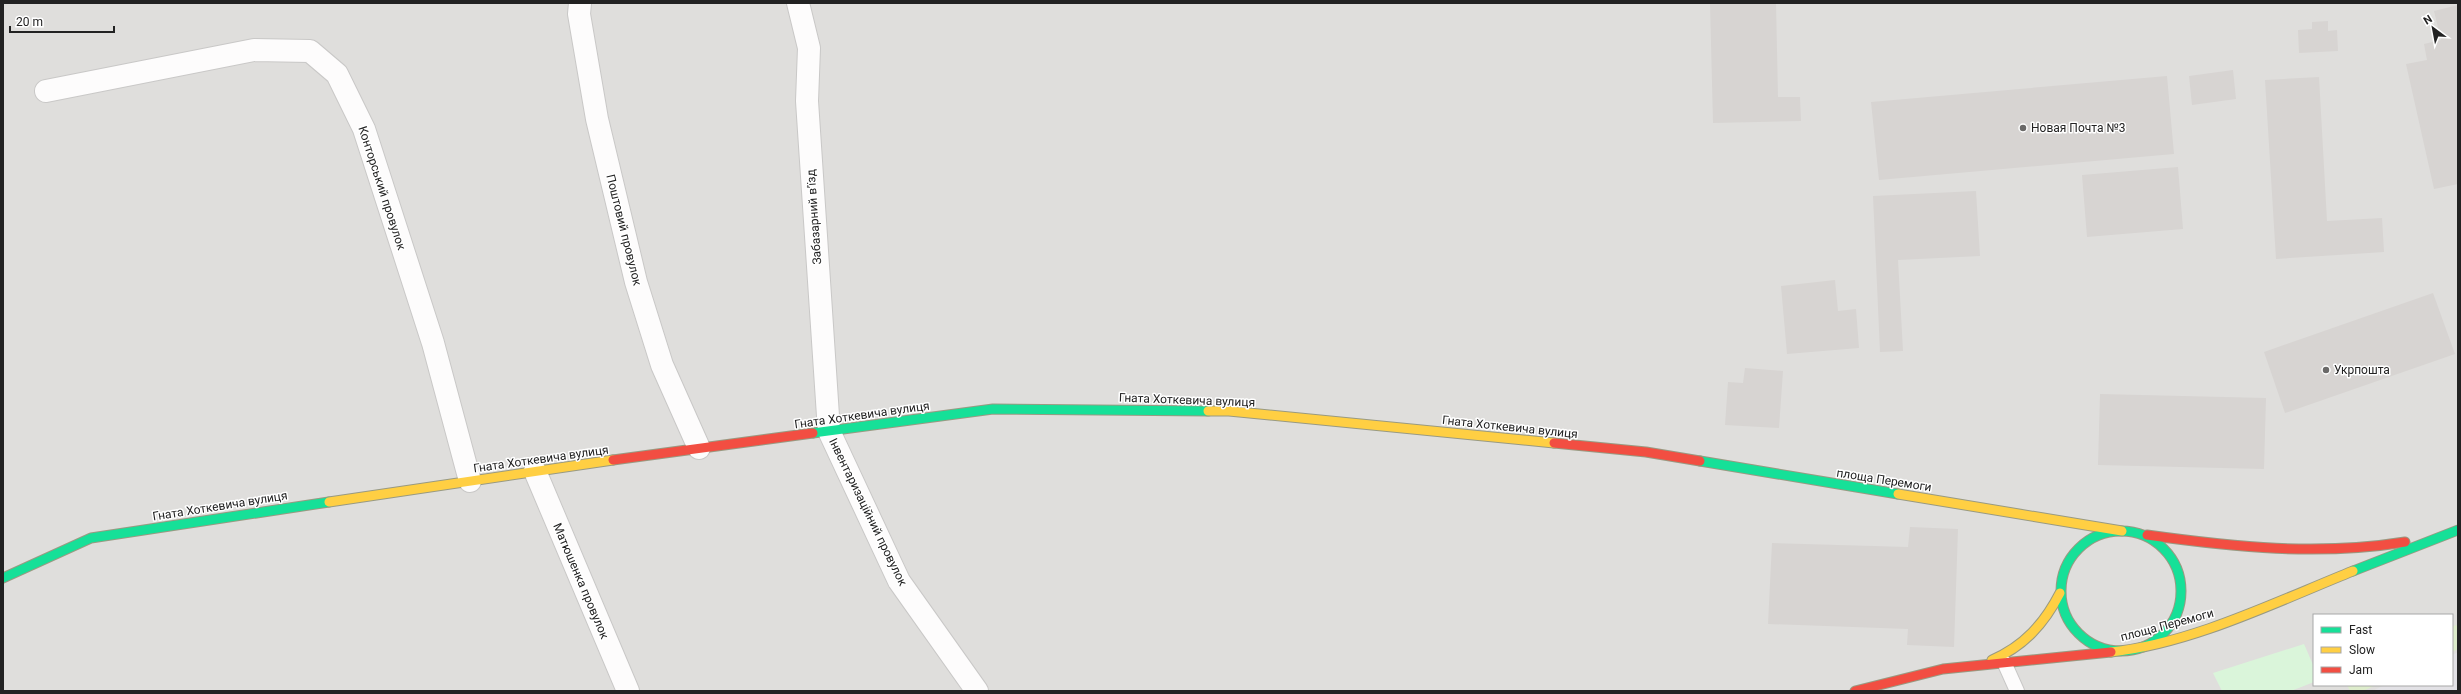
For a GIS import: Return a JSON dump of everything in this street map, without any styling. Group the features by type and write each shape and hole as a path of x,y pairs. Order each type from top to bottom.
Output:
{"street":[{"name":"Поштовий провулок","path":"580,3 579,14 597,119 636,282 662,364 699,448"},
{"name":"Забазарний вʼїзд","path":"798,3 809,48 806,101 829,431"},
{"name":"Конторський провулок","path":"46,91 254,50 310,51 336,74 364,129 433,343 470,481"},
{"name":"Гната Хоткевича вулиця","path":"3,578 91,538 535,471 993,409 1229,411 1646,452 1736,468"},
{"name":"Інвентаризаційний провулок","path":"829,431 899,581 977,691"},
{"name":"площа Перемоги","path":"1736,468 2122,531"},
{"name":"Матюшенка провулок","path":"535,471 628,691"},
{"path":"2122,531 2144,535 2159,544 2170,556 2178,571 2181,588 2179,605 2175,616 2162,635 2148,644 2131,650 2115,651 2098,646 2083,638 2071,625 2064,610 2060,593 2062,576 2067,565 2080,546 2094,537 2110,532 2122,531"},
{"name":"площа Перемоги","path":"2144,535 2232,547 2287,551 2341,550 2396,544 2454,532"},
{"name":"площа Перемоги","path":"1855,691 1943,669 1980,664 2131,650 2201,631 2454,532"},
{"path":"1980,664 2006,654 2029,638 2047,617 2060,593"}],"lane":[{"path":"2004,662 2017,691"}],"shaded area":[{"path":"3,3 2458,3 2458,691 3,691"},
{"path":"2458,652 2458,691 2372,691 2383,686 2453,686 2453,654"}],"green space":[{"path":"2458,625 2458,649 2453,652 2453,626"},
{"path":"2304,644 2313,665 2313,682 2291,691 2222,691 2213,673"},
{"path":"2348,686 2374,686 2363,691 2350,691"}],"building":[{"path":"1710,3 1776,3 1778,97 1800,97 1801,121 1713,123"},
{"path":"2458,5 2458,184 2434,189 2406,64 2427,60 2424,44 2441,40 2434,11"},
{"path":"2328,21 2328,31 2337,30 2338,51 2299,53 2298,30 2312,29 2312,22"},
{"path":"2233,70 2236,99 2192,105 2189,76"},
{"name":"Новая Почта №3","path":"2167,76 2174,154 1879,180 1871,102"},
{"path":"2319,77 2327,221 2382,218 2384,252 2276,259 2265,80"},
{"path":"2178,167 2183,229 2087,237 2082,175"},
{"path":"1976,191 1980,256 1898,260 1903,351 1880,352 1873,196"},
{"path":"1835,280 1838,311 1856,309 1859,348 1787,354 1781,286"},
{"path":"2433,293 2455,354 2285,413 2264,352"},
{"path":"1745,368 1783,371 1779,428 1725,425 1728,382 1743,383"},
{"path":"2100,394 2266,398 2264,469 2098,465"},
{"path":"1910,527 1958,529 1954,647 1907,645 1908,629 1768,624 1772,543 1908,547"}],"traffic: fast":[{"path":"813,433 993,409 1208,411"},
{"path":"1700,461 1898,494"},
{"path":"3,578 91,538 329,502"},
{"path":"2353,571 2458,530"},
{"path":"2121,531 2133,532 2144,536 2154,541 2163,549 2171,558 2176,568 2180,579 2181,591 2180,603 2176,614 2171,624 2163,633 2154,641 2144,646 2133,650 2121,651 2109,650 2098,646 2088,641 2079,633 2071,624 2066,614 2062,603 2061,591 2062,579 2066,568 2071,558 2079,549 2088,541 2098,536 2109,532 2121,531"}],"traffic: slow":[{"path":"1208,411 1229,411 1554,443"},
{"path":"329,502 613,460"},
{"path":"1898,494 2122,531"},
{"path":"2111,652 2172,640 2203,631 2265,608 2353,571"},
{"path":"1992,660 2014,648 2032,633 2047,615 2060,593"}],"traffic: jam":[{"path":"613,460 813,433"},
{"path":"1554,443 1646,452 1700,461"},
{"path":"2147,535 2244,546 2308,549 2373,546 2405,542"},
{"path":"1855,691 1943,669 2111,652"}],"place":[{"name":"Новая Почта №3","path":"2023,128"},
{"name":"Укрпошта","path":"2326,370"}]}
